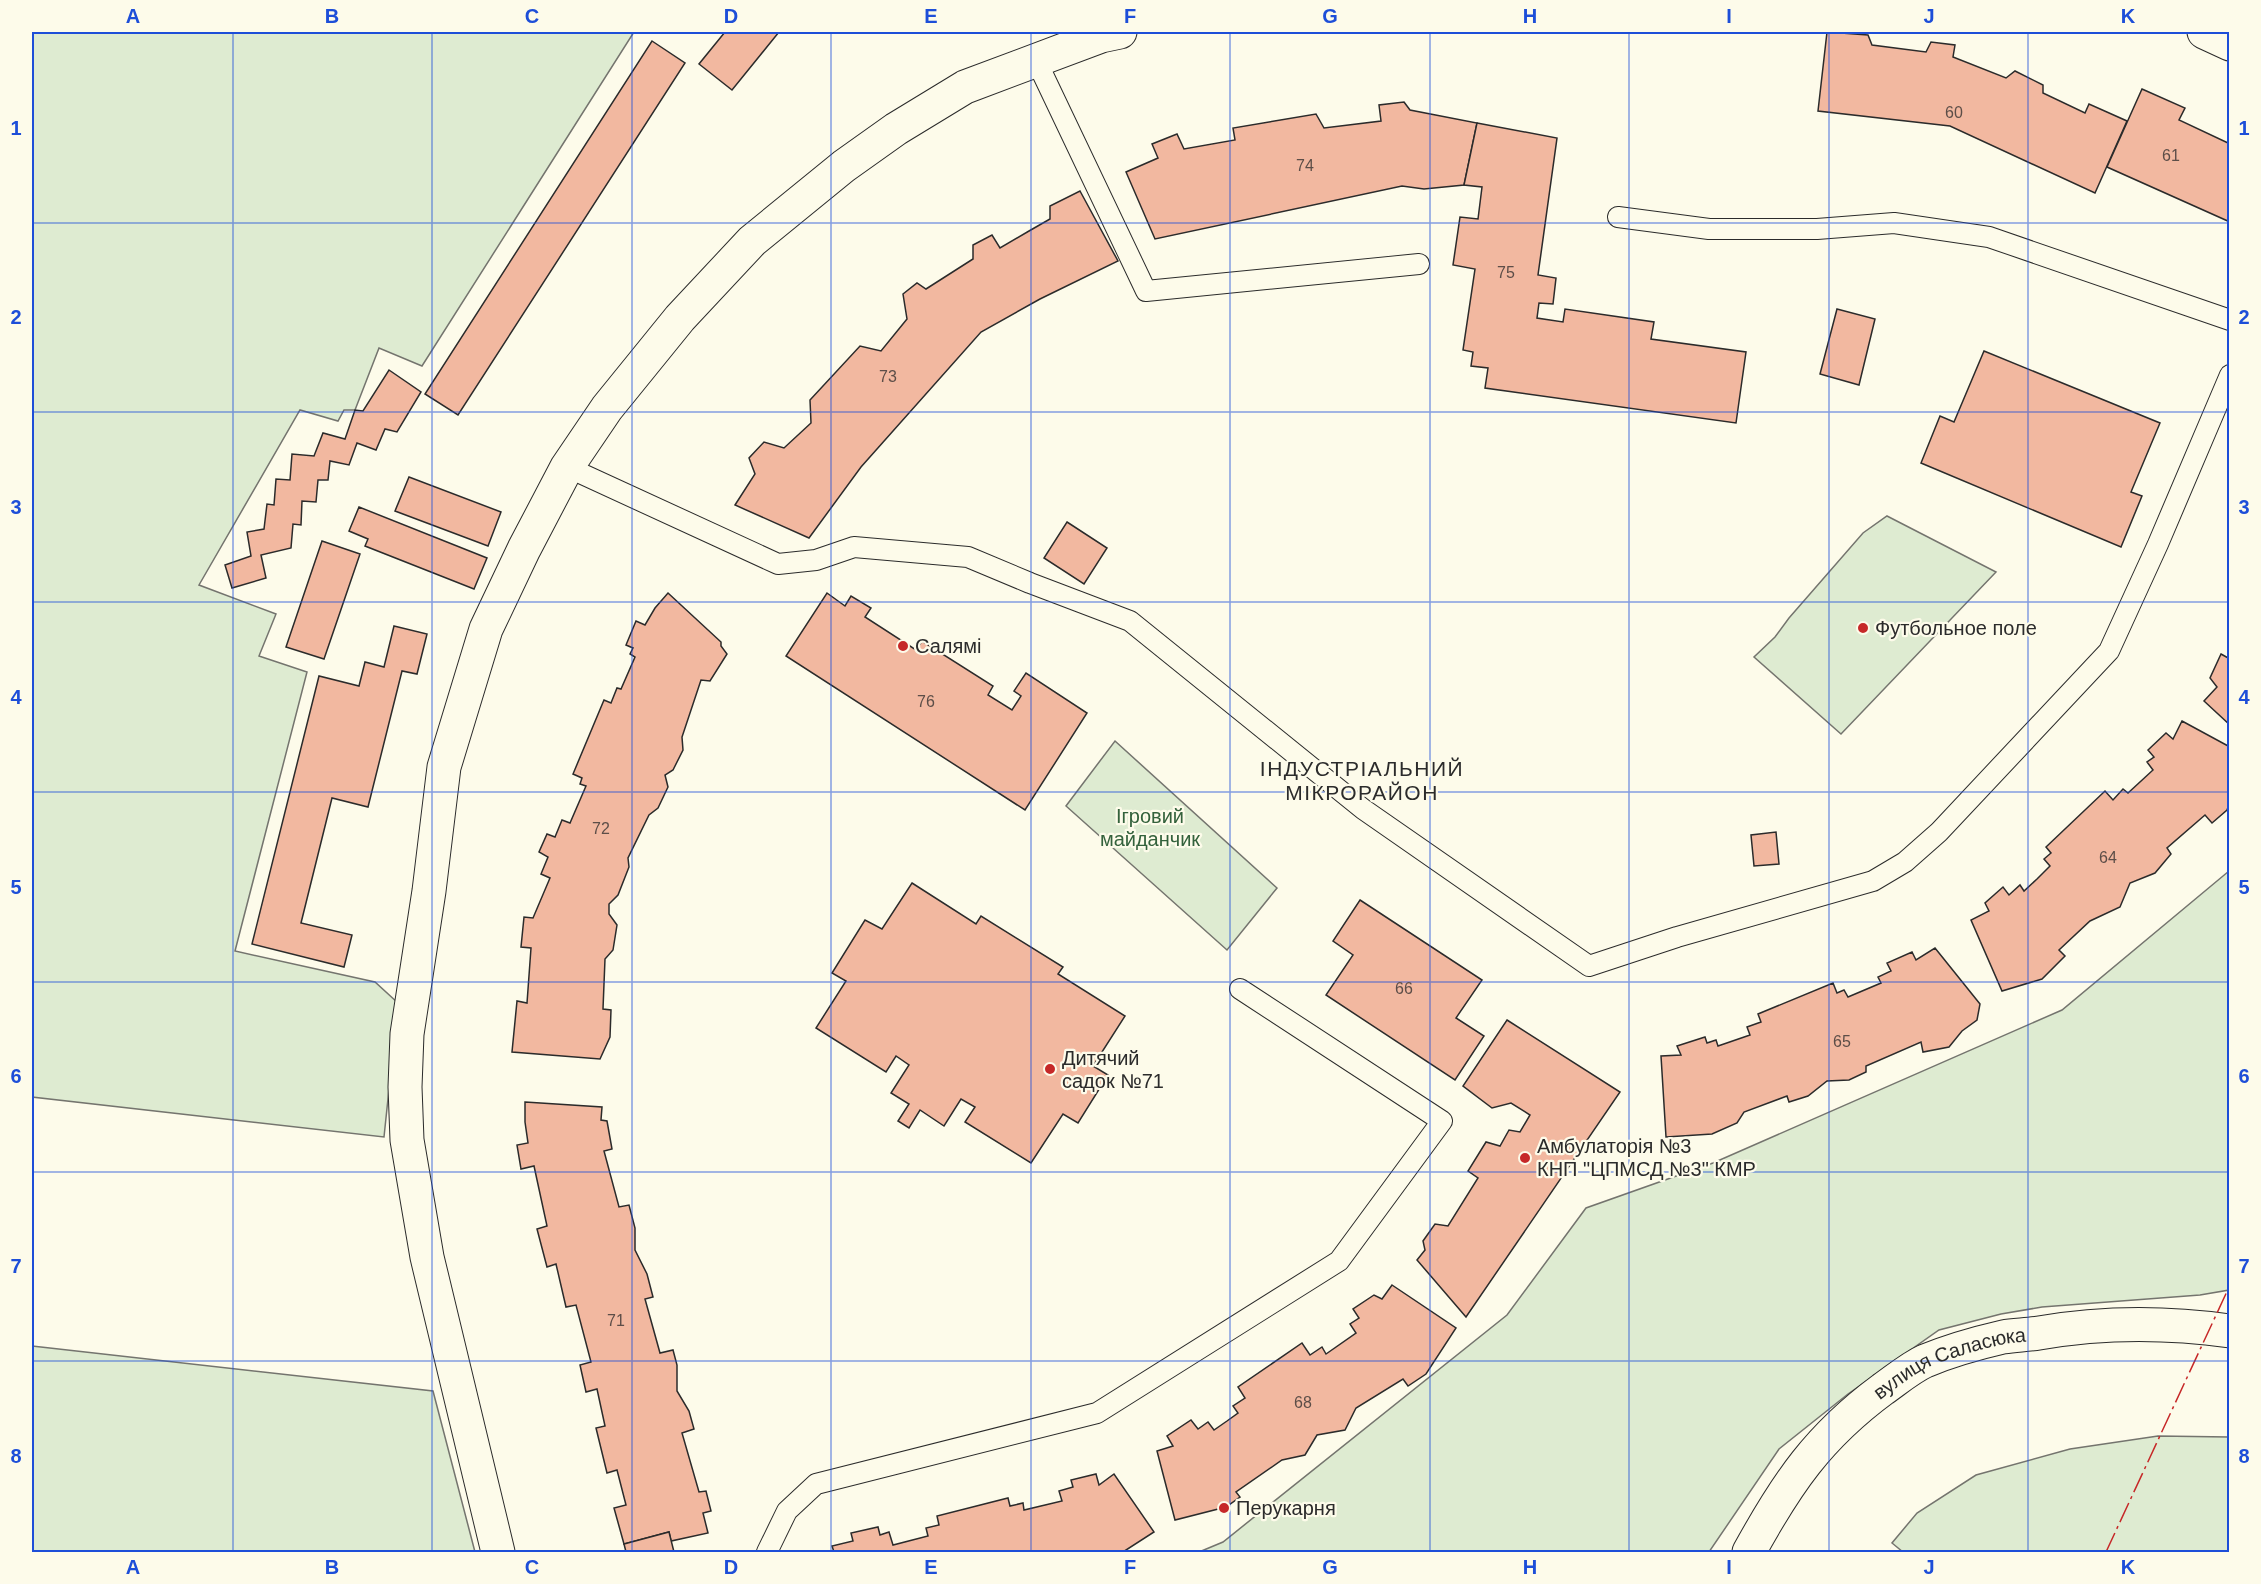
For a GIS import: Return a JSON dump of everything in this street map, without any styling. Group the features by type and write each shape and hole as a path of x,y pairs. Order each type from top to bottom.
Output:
{"street":[{"path":"498,1552 425,1246 407,1140 405,1087 407,1034 429,891 444,767 486,629 567,467 607,408 680,318 752,241 844,166 896,129 965,87 1120,32"},
{"path":"2204,32 2229,44"},
{"name":"вулиця Саласюка","path":"1749,1552 1777,1502 1806,1461 1841,1422 1922,1362 2004,1337 2093,1326 2172,1325 2229,1331"}],"lane":[{"path":"1036,60 1146,291 1419,264"},
{"path":"1618,217 1709,229 1817,229 1894,223 1989,237 2229,320"},
{"path":"567,467 778,564 816,560 854,547 968,557 1130,621 1363,810 1589,966 1677,937 1873,882 1905,862 1939,832 2109,651 2158,544 2229,375"},
{"path":"767,1552 787,1511 816,1484 1098,1413 1339,1261 1442,1121 1240,988"}],"green space":[{"path":"32,32 634,32 422,366 379,348 355,410 344,410 338,421 300,410 199,585 276,614 259,656 307,672 235,951 375,982 398,1003 384,1137 32,1097"},
{"name":"Футбольное поле","path":"1887,516 1996,572 1841,734 1754,657 1775,637 1863,533"},
{"name":"Ігровий майданчик","path":"1115,741 1277,888 1227,950 1066,806"},
{"path":"2229,871 2229,1290 2200,1295 2042,1307 2001,1314 1939,1330 1848,1394 1779,1449 1709,1552 1199,1552 1223,1542 1507,1315 1586,1208 1713,1163 2062,1010"},
{"path":"32,1346 433,1391 475,1552 32,1552"},
{"path":"2158,1436 2229,1437 2229,1552 1903,1552 1892,1543 1917,1513 1976,1475 2070,1449"}],"building":[{"path":"725,32 779,32 732,90 699,64"},
{"path":"1827,32 1868,35 1872,45 1926,52 1931,42 1955,45 1953,57 2006,78 2015,71 2043,85 2043,93 2085,113 2089,104 2127,121 2095,193 1950,126 1818,111"},
{"path":"652,41 685,63 458,415 425,394"},
{"path":"2142,89 2185,108 2179,120 2228,143 2230,140 2230,222 2107,167"},
{"path":"1404,102 1410,110 1477,123 1464,185 1424,189 1402,186 1155,239 1126,172 1158,158 1152,144 1177,134 1184,149 1235,140 1233,128 1316,114 1324,128 1381,121 1379,105"},
{"path":"1477,123 1557,138 1538,275 1556,278 1553,304 1539,303 1537,318 1563,322 1565,309 1654,322 1651,339 1746,352 1736,423 1485,388 1488,368 1471,366 1473,352 1463,350 1475,269 1453,265 1460,217 1478,219 1482,187 1464,185"},
{"path":"1080,191 1118,261 1040,299 981,332 861,467 809,538 735,505 755,474 749,458 764,442 784,448 811,423 810,400 860,346 881,351 907,319 903,294 917,283 926,289 973,259 973,245 992,235 1000,248 1050,219 1050,206"},
{"path":"1837,309 1875,319 1859,385 1820,374"},
{"path":"1984,351 2160,423 2131,492 2142,496 2121,547 1921,463 1940,416 1954,422"},
{"path":"389,370 421,392 397,432 385,429 376,450 357,443 349,465 330,461 328,480 318,480 316,502 302,501 301,525 293,524 291,548 261,555 266,578 232,588 225,565 251,556 247,532 264,529 267,504 274,505 276,479 290,480 292,454 314,456 323,433 345,439 355,410 363,411"},
{"path":"409,477 501,512 488,546 395,511"},
{"path":"359,507 487,558 474,589 365,546 368,539 349,531"},
{"path":"1067,522 1107,548 1084,584 1044,558"},
{"path":"322,541 360,554 324,659 286,647"},
{"path":"668,593 721,642 727,654 710,681 701,680 682,737 683,750 673,770 665,775 668,787 658,808 649,815 628,858 629,867 618,895 609,904 609,914 617,925 613,950 605,959 603,1009 611,1010 610,1037 600,1059 512,1052 517,1001 527,1003 531,948 521,947 524,917 533,918 550,878 541,874 548,857 539,852 547,834 555,837 562,820 570,823 586,786 580,784 582,778 573,774 604,700 611,703 617,688 621,689 635,657 630,654 633,648 626,645 636,621 645,625 655,608"},
{"path":"827,593 845,606 851,596 871,608 865,617 916,650 922,641 993,686 988,695 1012,710 1021,696 1014,691 1026,673 1087,713 1025,810 786,656"},
{"path":"394,626 427,634 417,674 402,671 368,807 332,798 301,923 352,935 344,967 252,944 319,676 359,686 365,662 384,667"},
{"path":"2221,654 2230,659 2230,725 2204,701 2217,687 2210,678"},
{"path":"2182,721 2230,747 2230,802 2227,810 2212,823 2205,815 2167,848 2171,854 2155,873 2130,883 2120,907 2090,921 2059,950 2065,956 2042,979 2002,991 1971,920 1989,911 1985,903 2003,887 2009,895 2020,885 2024,891 2037,879 2050,866 2044,859 2051,853 2046,847 2105,791 2113,800 2123,789 2128,793 2153,770 2147,762 2154,757 2148,750 2166,733 2173,739"},
{"path":"1776,832 1779,864 1754,866 1751,835"},
{"path":"912,883 976,924 981,916 1063,967 1058,974 1125,1016 1093,1066 1108,1075 1078,1123 1063,1114 1031,1163 965,1122 975,1107 961,1099 944,1126 920,1110 909,1128 898,1121 909,1104 891,1093 909,1065 896,1056 886,1072 816,1028 846,981 832,973 865,920 882,929"},
{"path":"1360,900 1482,980 1456,1018 1484,1036 1455,1080 1326,995 1353,955 1333,941"},
{"path":"1935,948 1980,1004 1977,1020 1962,1031 1949,1047 1923,1052 1921,1042 1866,1066 1866,1072 1849,1080 1827,1081 1808,1096 1789,1102 1787,1096 1744,1112 1737,1123 1712,1134 1666,1137 1661,1056 1681,1055 1677,1046 1705,1037 1707,1043 1716,1040 1718,1046 1750,1035 1747,1027 1761,1022 1758,1014 1833,983 1837,993 1844,990 1848,997 1881,983 1878,977 1891,971 1887,963 1912,952 1916,960"},
{"name":"Амбулаторія №3 КНП \"ЦПМСД №3\" КМР","path":"1507,1020 1620,1092 1466,1317 1417,1260 1425,1250 1423,1241 1435,1224 1448,1226 1478,1178 1468,1171 1486,1142 1500,1146 1509,1130 1520,1132 1530,1115 1511,1103 1492,1108 1463,1086"},
{"path":"525,1102 602,1107 601,1120 607,1121 612,1149 604,1151 619,1207 629,1205 635,1228 635,1250 647,1274 653,1297 645,1299 660,1353 673,1350 677,1365 677,1391 689,1411 694,1429 682,1433 699,1492 706,1491 711,1511 703,1513 708,1533 671,1541 669,1532 624,1544 614,1508 626,1505 617,1470 607,1473 596,1428 605,1426 597,1389 586,1392 580,1365 591,1362 576,1305 566,1307 556,1264 547,1267 537,1229 547,1226 534,1166 521,1169 517,1145 528,1143"},
{"path":"1392,1285 1456,1328 1426,1374 1408,1386 1403,1379 1356,1408 1345,1430 1317,1435 1305,1455 1282,1460 1236,1492 1240,1497 1226,1507 1175,1520 1157,1451 1173,1446 1167,1436 1191,1420 1198,1429 1208,1422 1214,1430 1238,1413 1233,1406 1245,1398 1238,1387 1302,1343 1310,1355 1322,1347 1326,1354 1356,1333 1350,1324 1359,1318 1353,1309 1374,1295 1382,1299"},
{"path":"1096,1474 1099,1485 1114,1474 1154,1532 1123,1552 834,1552 832,1546 853,1541 851,1533 878,1527 880,1535 889,1532 893,1545 928,1536 926,1528 939,1525 937,1516 1008,1498 1010,1506 1023,1503 1024,1510 1062,1501 1059,1491 1073,1487 1071,1480"},
{"path":"669,1532 674,1552 626,1552 624,1544"}],"power":[{"path":"2106,1552 2230,1285"}],"place":[{"name":"Футбольное поле","path":"1863,628"},
{"name":"Салямі","path":"903,646"},
{"name":"Дитячий садок №71","path":"1050,1069"},
{"name":"Амбулаторія №3 КНП \"ЦПМСД №3\" КМР","path":"1525,1158"},
{"name":"Перукарня","path":"1224,1508"}],"district":[{"name":"ІНДУСТРІАЛЬНИЙ МІКРОРАЙОН","path":"1362,780"}]}
